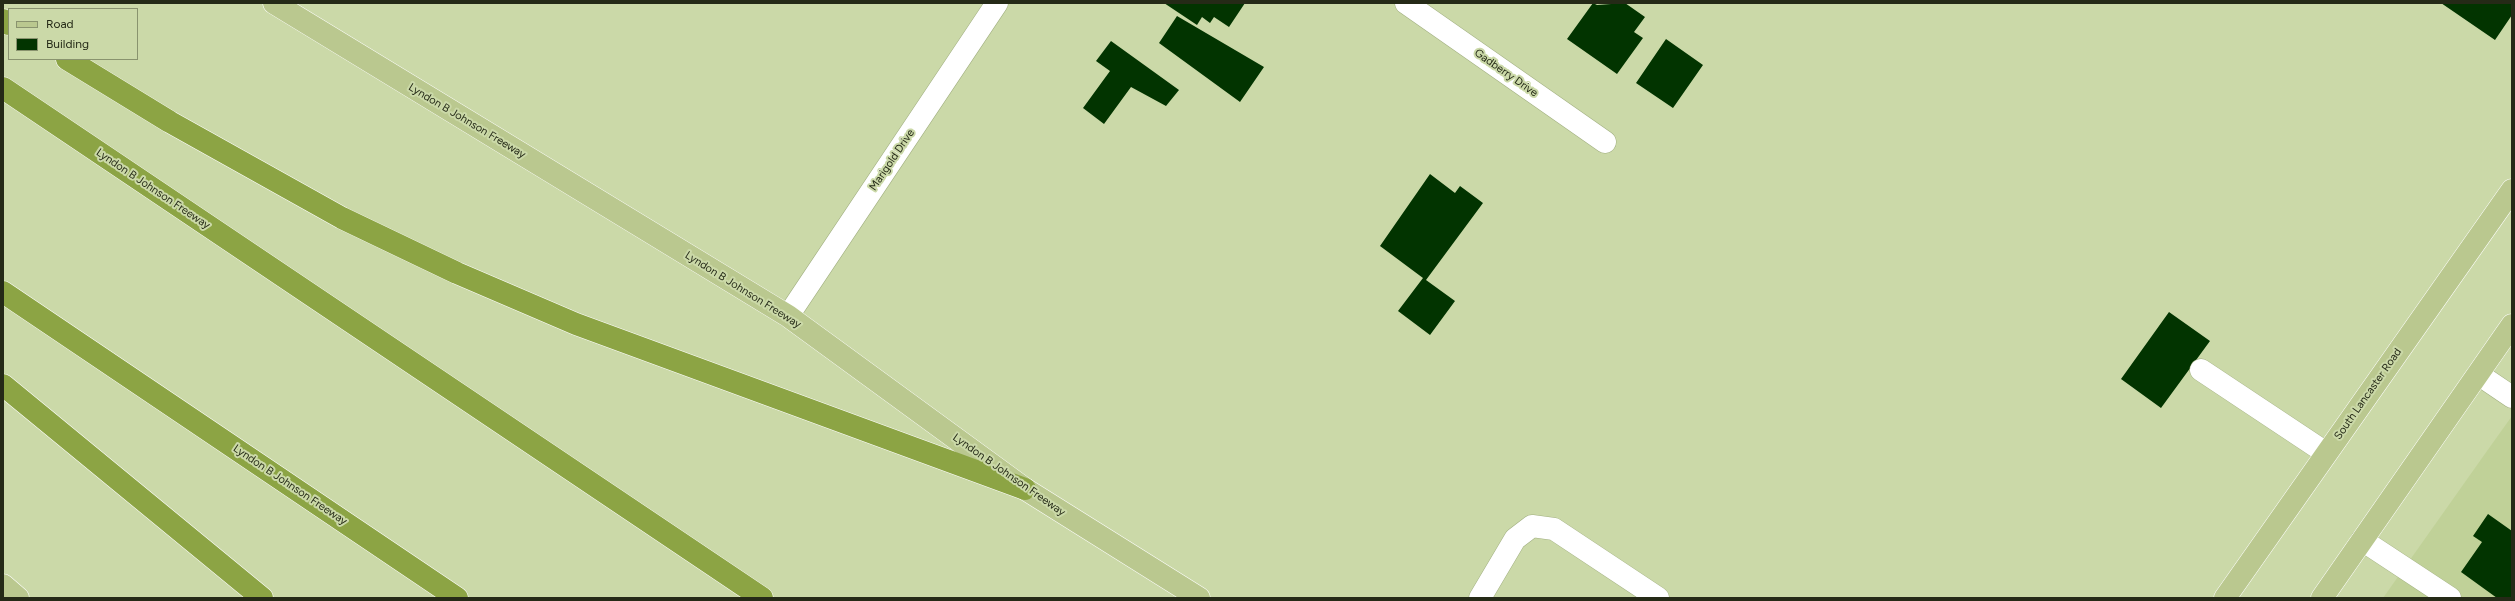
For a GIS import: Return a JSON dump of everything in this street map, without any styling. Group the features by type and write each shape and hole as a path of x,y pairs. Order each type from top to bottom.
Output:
{"highway":[{"path":"69,60 170,122 342,218 457,273 576,324 1025,489"},
{"name":"Lyndon B Johnson Freeway","path":"3,88 762,598"},
{"name":"Lyndon B Johnson Freeway","path":"3,292 457,598"},
{"path":"3,385 262,598"}],"main road":[{"name":"Lyndon B Johnson Freeway","path":"274,3 788,316 1025,489 1199,598"},
{"name":"South Lancaster Road","path":"2225,598 2512,190"},
{"path":"2322,598 2512,324"},
{"path":"3,584 18,598"}],"street":[{"name":"Marigold Drive","path":"788,316 997,3"},
{"name":"Gadberry Drive","path":"1406,3 1605,142"},
{"path":"2201,370 2326,453"},
{"path":"2478,374 2512,397"},
{"path":"1480,598 1515,539 1532,526 1554,529 1658,598"},
{"path":"2362,540 2450,598"}],"shaded area":[{"path":"2512,416 2512,598 2383,598 2487,451"}],"building":[{"path":"1164,3 1245,3 1229,27 1214,17 1210,23 1202,17 1197,25"},
{"path":"1593,3 1597,5 1625,3 1645,17 1634,32 1643,38 1617,74 1567,39"},
{"path":"2441,3 2512,3 2512,15 2495,40"},
{"path":"1177,16 1264,67 1240,102 1159,43"},
{"path":"1666,39 1703,65 1673,108 1636,83"},
{"path":"1111,41 1179,90 1166,106 1131,87 1104,124 1083,108 1110,71 1096,61"},
{"path":"1430,174 1455,193 1460,186 1483,203 1426,280 1455,301 1430,335 1398,311 1423,278 1380,246"},
{"path":"2169,312 2210,341 2161,408 2121,379"},
{"path":"2488,514 2512,531 2512,598 2497,598 2461,572 2482,542 2473,536"}]}
